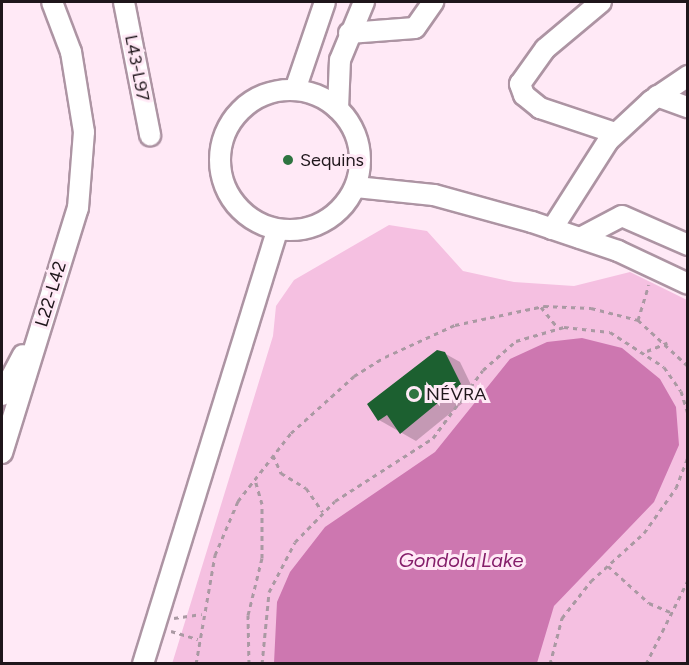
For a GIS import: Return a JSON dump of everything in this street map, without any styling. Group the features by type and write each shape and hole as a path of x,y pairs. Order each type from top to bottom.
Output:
{"street":[{"name":"L22-L42","path":"2,453 78,208 84,132 71,52 52,2"},
{"name":"L43-L97","path":"124,2 150,135"},
{"path":"296,90 325,2"},
{"path":"338,109 337,80 349,33 364,2"},
{"path":"349,33 415,28 433,2"},
{"path":"602,2 545,49 520,84 524,95 540,108 615,134"},
{"path":"552,229 587,168 615,134 657,96 687,76"},
{"path":"296,90 320,96 338,109 360,150 356,187 324,222 277,230 243,212 226,189 220,160 230,124 242,108 258,97 296,90"},
{"path":"657,96 687,107"},
{"path":"356,187 434,195 552,229 580,238 687,284"},
{"path":"580,238 622,216 687,245"},
{"path":"143,663 277,230"},
{"path":"2,395 44,318"}],"path":[{"path":"639,320 656,269"},
{"path":"541,307 558,328"},
{"path":"196,663 202,614 222,534 255,478 273,455 326,399 385,357 455,325 541,307 591,308 639,320 668,342 687,366"},
{"path":"262,663 263,614 280,563 323,512 433,438 502,350 558,328 610,332 647,351 681,391 687,414"},
{"path":"647,351 668,342"},
{"path":"273,455 281,473 306,488 323,512"},
{"path":"550,663 562,618 661,510 687,457"},
{"path":"249,663 248,615 262,558 262,504 255,478"},
{"path":"608,566 649,603 673,613"},
{"path":"646,663 673,613 687,580"},
{"path":"155,623 202,614"},
{"path":"155,623 198,639"}],"shaded area":[{"path":"389,225 427,231 463,271 514,282 574,286 630,272 687,300 687,663 172,664 273,336 276,306 294,280"}],"water":[{"name":"Gondola Lake","path":"582,338 622,348 660,379 676,407 679,445 654,502 554,606 537,663 274,663 277,602 290,572 325,527 435,452 510,359 547,342"}],"building":[{"name":"NÉVRA","path":"437,350 445,352 461,384 400,434 387,415 378,421 367,404"}],"place":[{"name":"Sequins","path":"288,160"},
{"name":"NÉVRA","path":"414,394"}]}
